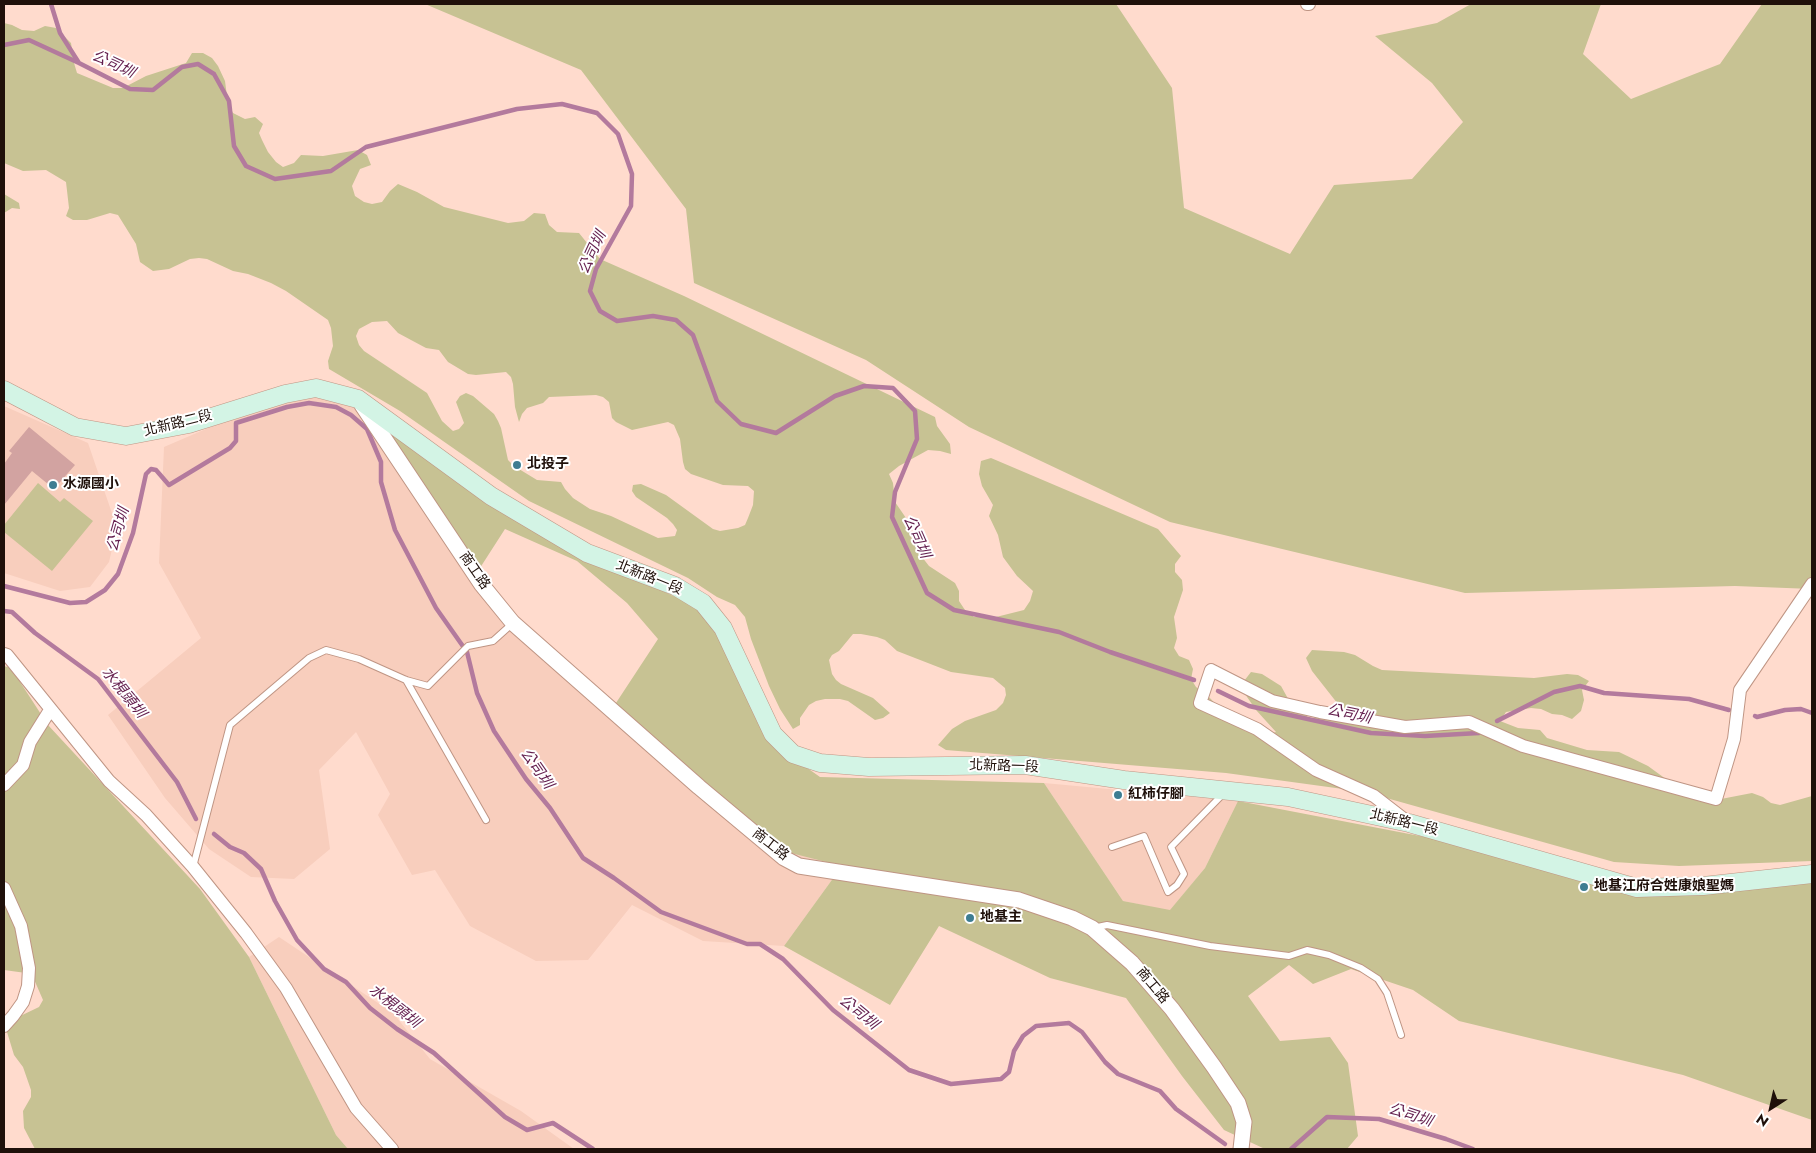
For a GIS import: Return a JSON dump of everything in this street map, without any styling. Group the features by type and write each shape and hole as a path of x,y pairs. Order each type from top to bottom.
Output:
{"main road":[{"name":"北新路二段","path":"4,390 75,427 126,436 188,424 285,394 316,388 358,399"},
{"name":"北新路一段","path":"358,399 491,496 587,553 675,586 703,603 723,628 773,734 793,754 820,763 869,767 1025,765 1124,780 1288,797 1409,823 1637,888 1703,886 1812,874"}],"street":[{"name":"商工路","path":"358,399 482,585 513,623 699,787 784,858 799,866 1019,900 1072,918 1092,928 1132,963 1172,1009 1214,1067 1238,1103 1244,1122 1241,1149"},
{"path":"1409,823 1374,796 1316,770 1257,729 1200,703 1211,670 1272,701 1320,712 1405,727 1469,722 1523,746 1716,799 1734,739 1740,690 1812,584"},
{"path":"4,654 7,655 109,781 146,814 193,867 286,988 356,1108 392,1149"},
{"path":"4,785 23,766 30,742 50,710"},
{"path":"4,888 21,926 29,968 28,986 23,1002 14,1016 4,1026"}],"lane":[{"path":"193,867 230,725 309,658 326,650 359,659 406,680 428,686 468,646 494,641 513,623"},
{"path":"406,680 486,820"},
{"path":"1112,846 1144,836 1168,892 1177,885 1184,874 1171,847 1226,791"},
{"path":"1092,928 1107,925 1210,946 1289,956 1307,950 1329,955 1361,968 1378,979 1387,993 1401,1035"}],"shaded area":[{"path":"425,4 1116,4 1172,88 1184,208 1290,254 1334,185 1412,179 1463,122 1432,83 1375,36 1437,23 1471,4 1601,4 1583,54 1631,99 1720,64 1762,4 1812,4 1812,589 1735,586 1465,593 1170,522 969,427 866,360 694,283 686,209 581,70"},
{"path":"4,23 22,30 34,31 45,26 56,28 71,43 77,73 113,88 123,88 146,76 186,63 192,53 203,53 212,58 218,66 225,81 228,104 233,113 245,119 255,117 263,124 259,133 262,140 268,152 283,167 294,163 301,155 323,156 358,150 367,155 371,165 360,169 352,186 355,196 364,202 372,204 382,202 398,184 444,207 508,223 524,221 534,213 545,214 549,225 557,232 579,233 600,259 684,296 935,417 937,426 950,444 951,454 928,450 899,466 889,474 893,483 895,502 906,518 912,540 922,557 929,566 955,583 959,591 959,601 965,610 974,617 996,617 1024,610 1030,601 1033,591 1017,576 1003,557 998,535 989,516 993,505 982,486 979,474 981,461 991,458 1158,529 1181,556 1175,564 1175,572 1182,580 1183,590 1174,617 1177,638 1174,648 1179,656 1189,660 1193,669 1191,679 1196,687 1206,694 1236,725 1245,731 1265,735 1276,732 1256,710 1245,694 1244,681 1251,672 1262,674 1281,686 1291,704 1309,718 1334,717 1345,713 1312,671 1306,658 1312,650 1344,652 1355,655 1382,670 1534,678 1567,674 1578,675 1589,681 1582,690 1584,700 1581,711 1572,719 1541,709 1531,708 1506,712 1500,721 1518,728 1540,730 1547,738 1587,750 1619,752 1648,766 1681,790 1721,799 1752,793 1763,797 1771,803 1780,805 1812,796 1812,861 1679,866 1614,862 1365,792 1226,773 946,750 938,745 952,729 965,721 996,710 1003,703 1006,695 1005,688 993,678 951,672 897,651 885,640 861,634 853,634 839,651 832,655 829,660 832,674 841,684 873,698 890,713 883,718 875,720 848,701 825,699 809,705 800,718 800,725 793,729 780,709 769,686 751,639 745,617 735,605 717,597 688,578 529,501 400,411 329,369 328,361 333,346 328,320 286,291 271,283 248,274 233,271 207,259 190,259 169,269 153,271 140,262 136,244 118,215 110,213 87,220 73,220 66,216 69,208 66,182 46,170 23,171 4,163","holes":["387,321 398,333 426,348 439,350 448,362 468,374 506,372 511,377 513,384 515,407 519,422 527,408 543,403 549,397 596,395 603,397 609,402 612,418 616,422 632,430 668,422 674,425 680,439 685,469 691,474 723,485 748,486 754,491 753,505 745,525 720,531 713,529 666,495 641,484 633,485 632,491 636,497 667,518 677,530 675,536 658,538 611,516 590,509 573,498 561,482 537,480 514,466 508,460 498,421 494,414 473,396 466,393 460,396 456,402 464,423 459,429 453,431 442,421 427,393 364,351 359,345 356,336 359,329 372,322"]},
{"path":"4,194 19,203 20,209 12,208 4,213"},
{"path":"308,385 358,404 478,571 529,629 614,706 842,866 784,946 703,941 632,905 588,960 536,961 470,926 435,870 412,875 378,815 390,794 356,732 319,770 330,849 294,879 251,877 209,849 165,798 108,715 201,638 159,563 164,447"},
{"path":"358,404 524,525 707,612 769,741 820,777 1044,783 1123,901 1170,910 1205,868 1238,801 1529,857 1639,890 1812,880 1812,1120 1683,1075 1459,1021 1413,990 1351,969 1313,984 1289,965 1248,996 1280,1041 1330,1037 1348,1063 1358,1136 1347,1149 1265,1149 1224,1130 1182,1076 1126,998 1050,978 939,926 890,1005 784,946 842,866 783,851 614,706 658,639 627,603 577,561 505,529 478,571"},
{"name":"水源國小","path":"4,406 88,443 117,528 109,562 90,587 60,591 4,573"},
{"path":"38,483 60,502 64,498 93,521 52,571 4,532 4,525"},
{"path":"4,666 11,668 48,725 200,889 249,957 336,1135 348,1149 35,1149 24,1128 23,1111 31,1097 31,1090 23,1067 14,1055 7,1032 8,1025 14,1019 39,1007 43,1000 33,977 26,973 4,970"},
{"path":"1044,783 1238,801 1205,868 1170,911 1123,901"},
{"path":"279,937 393,1013 430,1059 521,1111 574,1149 348,1149 336,1135 249,957"}],"building":[{"path":"29,427 75,465 54,489 32,471 4,505 4,464 12,453 9,451"}],"waterway":[{"name":"公司圳","path":"51,4 60,33 79,63 130,89 153,90 182,67 198,64 214,74 229,101 234,146 246,166 275,179 331,171 366,147 517,109 562,104 597,113 618,134 632,174 631,206 596,269 590,291 600,311 617,321 653,316 676,320 693,335 717,401 741,424 776,433 835,396 864,386 893,388 915,411 917,439 895,492 892,517 927,593 954,610 1059,632 1110,652 1194,680"},
{"path":"4,45 29,40 79,63"},
{"name":"公司圳","path":"4,586 70,603 86,602 105,590 118,574 133,533 146,474 151,469 156,470 169,485 230,448 236,441 236,423 287,407 309,403 336,407 351,415 367,429 381,462 381,482 395,530 436,608 467,652 477,693 494,731 526,779 550,808 583,858 661,912 747,944 760,944 783,959 833,1010 909,1070 951,1084 1001,1079 1009,1072 1014,1051 1023,1036 1036,1026 1069,1023 1082,1032 1105,1062 1118,1074 1160,1091 1176,1109 1225,1144"},
{"name":"水梘頭圳","path":"4,611 12,612 35,633 98,679 177,782 196,819"},
{"name":"公司圳","path":"1497,721 1554,692 1580,686 1604,693 1689,699 1729,710"},
{"name":"公司圳","path":"1218,691 1249,706 1371,733 1425,736 1479,733"},
{"name":"公司圳","path":"1755,716 1801,709 1812,713"},
{"name":"水梘頭圳","path":"214,834 230,847 244,853 261,869 275,901 297,940 324,969 346,982 370,1008 397,1029 434,1053 505,1117 527,1130 553,1123 593,1149"},
{"name":"公司圳","path":"1291,1149 1327,1117 1379,1119 1473,1149"}],"place":[{"name":"北投子","path":"517,465"},
{"name":"水源國小","path":"53,485"},
{"name":"紅柿仔腳","path":"1118,795"},
{"name":"地基江府合姓康娘聖媽","path":"1584,887"},
{"name":"地基主","path":"970,918"}]}
